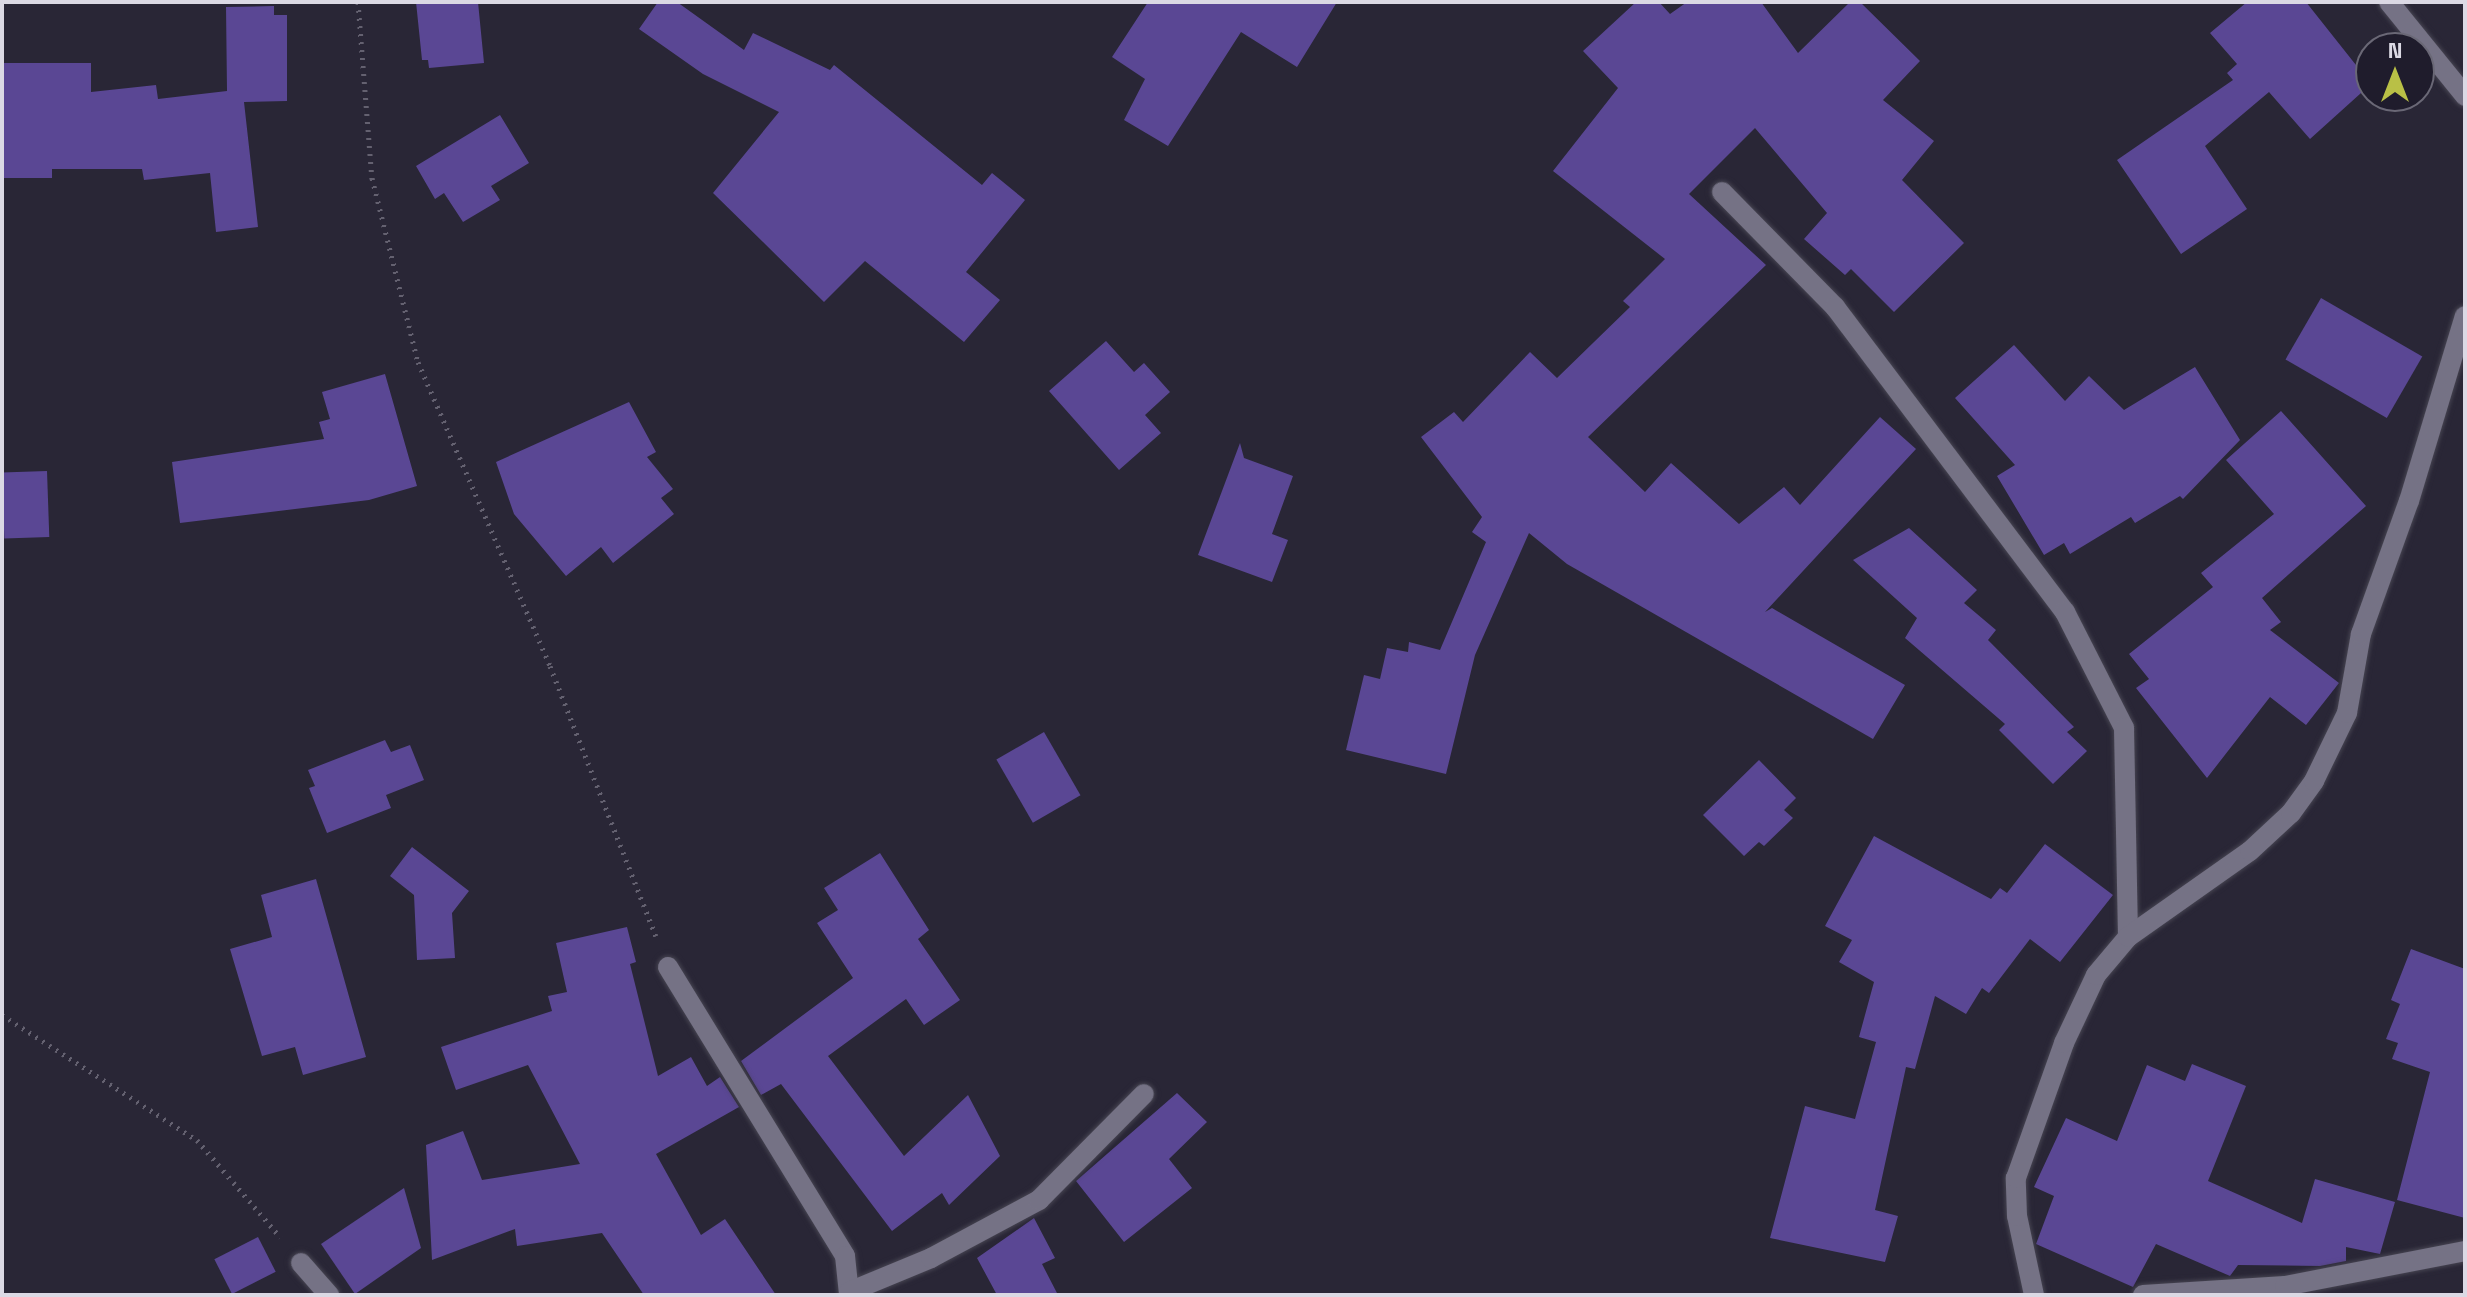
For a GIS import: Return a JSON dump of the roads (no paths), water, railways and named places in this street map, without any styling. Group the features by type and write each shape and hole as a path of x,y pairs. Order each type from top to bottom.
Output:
{"street":[{"path":"2389,2 2465,96"},
{"path":"1722,192 1835,307 2065,612 2124,728 2128,937"},
{"path":"2034,1295 2017,1216 2016,1178 2064,1043 2096,975 2128,937 2250,851 2291,813 2314,781 2347,713 2361,634 2409,501 2465,316"},
{"path":"668,967 845,1256 849,1294 931,1258 1039,1200 1144,1094"},
{"path":"2143,1295 2285,1286 2465,1251"},
{"path":"301,1263 329,1295"}]}
